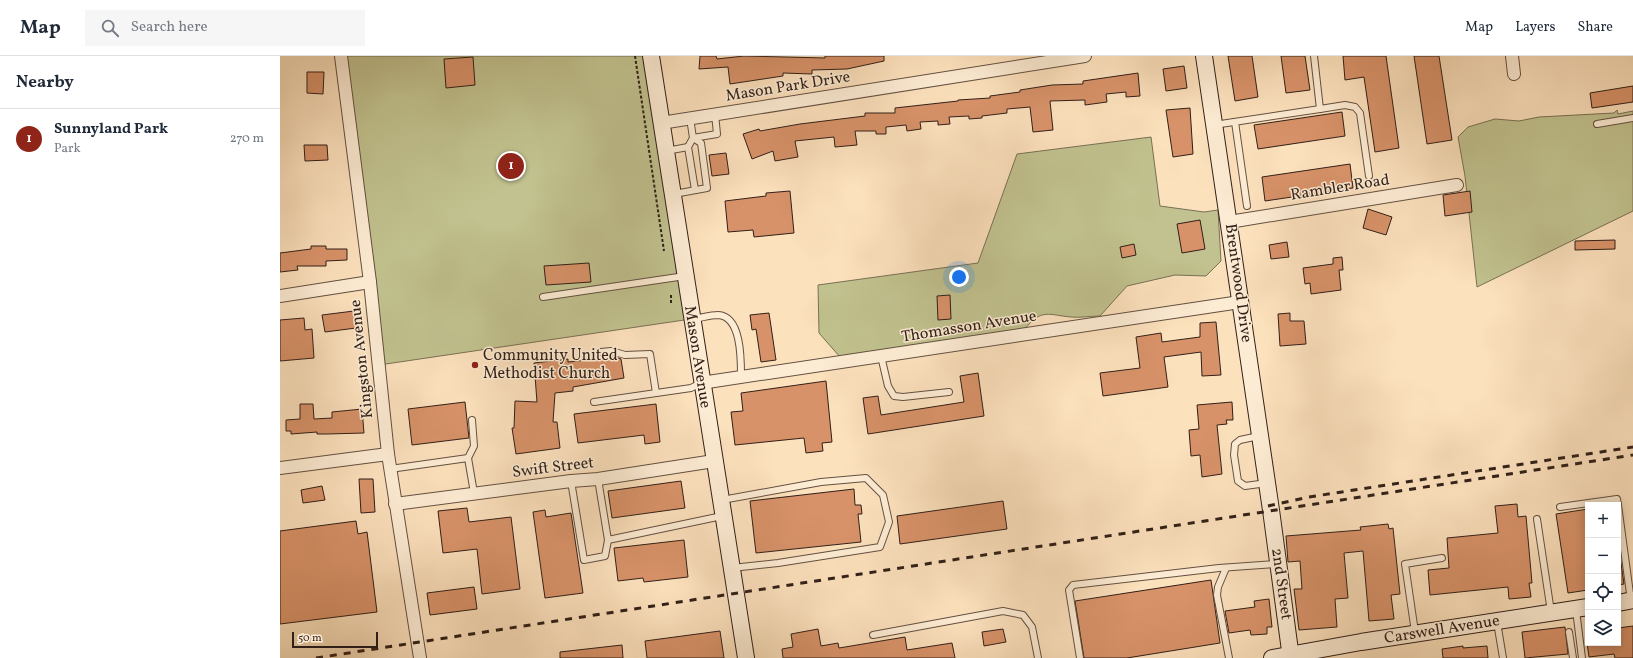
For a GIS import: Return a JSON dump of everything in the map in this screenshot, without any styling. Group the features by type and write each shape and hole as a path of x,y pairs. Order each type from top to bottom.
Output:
{"street":[{"name":"Kingston Avenue","path":"341,56 370,282 388,454 420,658"},
{"name":"Mason Avenue","path":"651,56 722,516 746,658"},
{"name":"Mason Park Drive","path":"661,123 1085,56"},
{"name":"Brentwood Drive","path":"1204,56 1271,510"},
{"path":"1512,56 1514,74"},
{"name":"Rambler Road","path":"1229,222 1457,185"},
{"path":"280,296 370,282"},
{"name":"Thomasson Avenue","path":"702,383 1240,302"},
{"path":"280,468 388,454"},
{"name":"Swift Street","path":"396,504 572,480 598,479 714,461"},
{"name":"2nd Street","path":"1271,510 1291,657"},
{"name":"Carswell Avenue","path":"1272,658 1291,657 1415,634 1582,608"}],"lane":[{"path":"1314,56 1320,109"},
{"path":"1214,125 1345,105 1355,107 1360,113 1369,176"},
{"path":"693,138 717,134 715,114"},
{"path":"690,118 693,138 688,147 695,190"},
{"path":"1597,124 1633,118"},
{"path":"1235,122 1247,206"},
{"path":"672,194 707,188 701,143 693,138"},
{"path":"665,151 688,147"},
{"path":"543,297 685,276"},
{"path":"691,319 719,315 729,318 738,334 741,378"},
{"path":"601,352 611,351 625,355 650,354 656,393"},
{"path":"881,356 888,386 894,396 903,397 949,392"},
{"path":"594,402 691,388 702,383"},
{"path":"472,420 474,446 468,458 474,493"},
{"path":"1260,436 1237,442 1234,447 1234,455 1239,484 1245,486 1267,483"},
{"path":"390,469 468,458"},
{"path":"720,500 821,482 866,478 883,495 889,522 880,547 778,563 731,568"},
{"path":"572,480 584,560 605,556 608,540 598,479"},
{"path":"1596,502 1617,499 1618,502"},
{"path":"1560,507 1585,503"},
{"path":"608,540 722,516"},
{"path":"1537,519 1551,613"},
{"path":"1621,537 1627,601"},
{"path":"1415,634 1405,564 1442,558"},
{"path":"1080,658 1069,590 1073,585 1226,568 1278,564"},
{"path":"1226,568 1218,587 1217,595 1229,658"},
{"path":"1582,608 1582,658"},
{"path":"873,635 1003,611 1023,615 1032,627 1038,658"},
{"path":"1497,621 1503,658"},
{"path":"1569,632 1573,658"}],"path":[{"path":"635,56 664,251"},
{"path":"671,295 671,305"}],"green space":[{"path":"341,56 651,56 691,319 379,365"},
{"path":"1617,110 1618,114 1633,111 1633,211 1477,287 1465,176 1458,137 1468,127 1495,119 1519,121 1539,117 1614,113"},
{"path":"1151,137 1160,206 1204,212 1218,210 1221,261 1206,276 1175,275 1127,286 1100,316 1074,317 1046,314 1036,318 1025,329 840,357 819,333 818,285 978,263 1017,154"}],"building":[{"path":"700,56 716,56 717,59 744,56 825,58 825,56 884,56 884,61 847,69 812,70 812,74 783,73 783,76 730,84 728,67 699,69"},
{"path":"1228,56 1252,56 1258,97 1235,101"},
{"path":"1281,56 1305,56 1310,90 1286,93"},
{"path":"1343,56 1386,56 1399,148 1375,152 1364,77 1345,80"},
{"path":"1414,56 1439,56 1452,140 1427,144"},
{"path":"473,57 475,85 446,88 444,59"},
{"path":"1184,66 1187,88 1166,91 1163,69"},
{"path":"307,72 324,72 323,94 307,93"},
{"path":"1138,73 1140,96 1126,97 1126,92 1106,94 1107,102 1085,105 1085,100 1050,101 1053,130 1033,132 1030,107 1007,109 1007,113 982,116 982,118 969,119 969,116 949,117 950,124 938,125 938,121 920,122 921,129 907,131 906,125 886,127 886,134 876,134 876,131 855,131 857,145 835,147 834,137 795,141 798,157 775,161 773,151 752,159 743,134 759,129 760,131 800,124 865,116 865,113 895,113 895,108 958,100 990,98 990,96 1020,92 1020,90 1052,85 1083,84 1083,81"},
{"path":"1633,86 1633,102 1592,108 1590,93"},
{"path":"1190,108 1193,154 1173,157 1166,110"},
{"path":"1342,112 1345,136 1258,149 1254,125"},
{"path":"304,145 327,145 328,160 305,161"},
{"path":"726,153 729,174 712,176 709,155"},
{"path":"1350,164 1353,188 1265,201 1262,177"},
{"path":"790,191 794,233 754,237 753,230 728,232 725,201 766,196 766,193"},
{"path":"1470,191 1472,212 1445,216 1443,195"},
{"path":"1368,209 1392,217 1386,235 1363,228"},
{"path":"1200,220 1205,249 1182,253 1177,224"},
{"path":"1615,240 1615,249 1575,250 1575,241"},
{"path":"1287,242 1289,257 1271,259 1269,245"},
{"path":"1134,244 1136,255 1122,258 1120,247"},
{"path":"311,246 326,246 326,249 347,249 347,260 326,261 326,266 297,266 298,270 280,272 280,253 311,249"},
{"path":"1342,257 1343,270 1339,270 1341,290 1311,294 1310,283 1305,284 1303,268 1333,264 1333,258"},
{"path":"589,263 591,282 546,285 544,266"},
{"path":"950,295 951,319 938,320 937,296"},
{"path":"354,311 356,328 325,332 322,315"},
{"path":"769,313 776,360 761,362 756,329 752,330 750,315"},
{"path":"1290,313 1290,321 1304,321 1306,344 1280,346 1278,314"},
{"path":"304,318 305,330 312,329 314,358 280,361 280,320"},
{"path":"1216,322 1221,375 1202,376 1201,352 1164,357 1168,387 1103,396 1100,373 1140,368 1136,337 1161,333 1162,342 1200,337 1200,323"},
{"path":"615,357 621,359 624,378 573,387 573,391 555,393 553,422 557,422 560,448 516,454 512,428 514,428 515,401 537,402 534,363 568,359 568,362"},
{"path":"978,373 984,416 868,434 863,398 878,396 881,415 964,402 960,376"},
{"path":"826,381 832,442 822,443 823,451 806,453 804,438 735,445 731,412 743,411 741,393"},
{"path":"465,402 469,438 412,445 408,409"},
{"path":"1232,402 1233,420 1226,420 1227,424 1217,425 1222,474 1202,477 1200,455 1191,456 1189,430 1199,429 1197,405"},
{"path":"300,404 313,404 314,419 332,418 332,412 362,409 364,433 317,434 317,432 291,434 291,431 286,431 286,420 300,419"},
{"path":"656,404 660,442 645,444 644,435 578,443 574,414"},
{"path":"359,479 373,479 375,512 361,513"},
{"path":"681,481 685,508 612,518 608,491"},
{"path":"322,486 325,500 303,503 301,490"},
{"path":"854,489 855,505 861,505 862,514 858,514 861,542 756,553 750,501"},
{"path":"1003,501 1007,529 900,544 897,516"},
{"path":"1517,504 1518,517 1526,516 1532,583 1529,583 1531,597 1509,599 1508,587 1430,595 1428,570 1449,568 1447,538 1498,533 1495,506"},
{"path":"467,508 469,522 511,517 520,589 482,594 477,549 443,553 438,511"},
{"path":"1585,509 1585,590 1568,593 1556,514"},
{"path":"545,510 546,517 571,513 583,593 545,598 533,512"},
{"path":"356,521 358,534 367,532 377,612 280,624 280,531"},
{"path":"1388,524 1389,529 1393,528 1400,594 1391,595 1394,619 1369,621 1363,551 1344,553 1348,598 1335,599 1337,627 1299,630 1294,589 1302,589 1300,561 1288,562 1286,536 1361,530 1360,527"},
{"path":"684,540 688,577 644,582 643,578 618,581 614,548"},
{"path":"1621,563 1624,584 1621,584"},
{"path":"1211,580 1220,643 1127,658 1084,658 1075,601"},
{"path":"474,587 477,609 430,615 427,593"},
{"path":"1269,599 1272,627 1267,627 1267,634 1251,635 1250,630 1229,633 1225,611 1255,607 1254,601"},
{"path":"1633,626 1633,658 1615,658 1614,654 1589,657 1587,646 1621,646 1621,628"},
{"path":"1565,627 1568,654 1525,658 1522,632"},
{"path":"818,629 821,646 838,643 839,648 905,637 907,650 952,643 955,658 783,658 782,649 793,647 791,634"},
{"path":"1003,629 1006,642 984,646 982,632"},
{"path":"720,631 724,658 647,658 645,641"},
{"path":"622,645 623,658 560,658 560,652"},
{"path":"1463,646 1463,648 1487,646 1488,658 1443,658 1442,649"}],"railway":[{"path":"1268,506 1309,497 1633,447"},
{"path":"316,658 1633,455"}],"place":[{"name":"Sunnyland Park","path":"511,166"},
{"name":"Community United Methodist Church","path":"475,365"}]}
